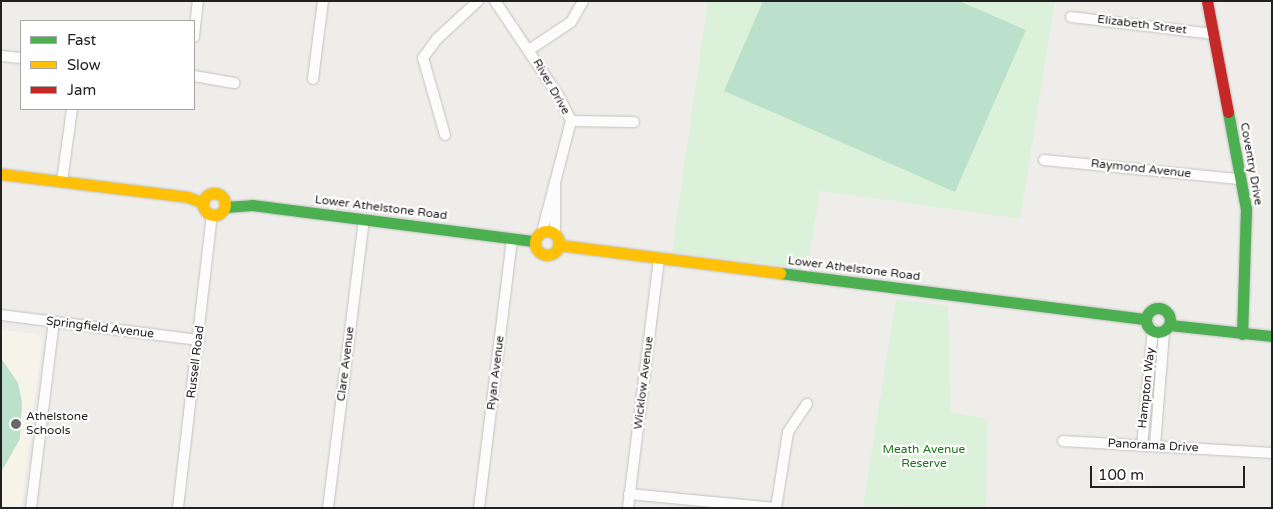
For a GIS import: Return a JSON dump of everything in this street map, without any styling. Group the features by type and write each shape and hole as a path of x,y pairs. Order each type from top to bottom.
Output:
{"street":[{"path":"195,28 198,1"},
{"path":"313,79 323,1"},
{"path":"444,135 423,58 437,39 478,1"},
{"name":"River Drive","path":"495,1 529,50 570,121 542,232"},
{"path":"529,50 571,22 583,1"},
{"name":"Coventry Drive","path":"1207,1 1246,209 1242,334"},
{"name":"Elizabeth Street","path":"1071,17 1214,34"},
{"path":"1,56 20,58"},
{"path":"195,76 234,83"},
{"path":"62,181 72,110"},
{"path":"570,121 634,122"},
{"name":"Raymond Avenue","path":"1044,160 1239,179"},
{"path":"1,174 188,197 203,203 212,215 225,207 222,196 215,193 203,203"},
{"name":"River Drive","path":"555,182 557,240"},
{"name":"Lower Athelstone Road","path":"225,207 252,205 534,241"},
{"name":"Russell Road","path":"178,508 212,215"},
{"name":"Clare Avenue","path":"328,508 364,220"},
{"path":"542,232 534,241 537,251 545,255 557,240"},
{"name":"Lower Athelstone Road","path":"542,232 557,240 659,258 1146,319"},
{"name":"Ryan Avenue","path":"479,508 512,239"},
{"name":"Wicklow Avenue","path":"628,508 659,258"},
{"path":"1162,329 1169,314 1163,308 1153,309 1146,319 1162,329 1272,336"},
{"name":"Springfield Avenue","path":"1,316 199,340"},
{"path":"31,508 54,322"},
{"name":"Hampton Way","path":"1142,446 1162,329"},
{"name":"Hampton Way","path":"1155,446 1162,329"},
{"path":"629,494 775,508 788,432 807,404"},
{"name":"Panorama Drive","path":"1064,441 1272,453"}],"shaded area":[{"name":"Athelstone Schools","path":"1,330 37,334 42,340 21,508 1,508"}],"green space":[{"path":"708,1 1055,1 1020,219 820,191 807,269 672,252"},
{"path":"763,1 959,1 1026,30 955,192 724,91"},
{"name":"Meath Avenue Reserve","path":"896,299 948,306 951,412 987,419 986,508 863,506"},
{"path":"1,358 18,383 22,402 20,439 1,472"}],"traffic: fast":[{"path":"1228,112 1246,209 1242,334"},
{"path":"225,207 252,205 534,241"},
{"path":"780,273 1146,319"},
{"path":"1158,308 1167,311 1170,320 1167,329 1158,332 1149,329 1146,320 1149,311 1158,308"},
{"path":"1170,325 1272,336"}],"traffic: slow":[{"path":"1,174 188,197 203,203"},
{"path":"214,193 222,196 225,204 222,212 214,215 206,212 203,204 206,196 214,193"},
{"path":"547,231 556,234 559,243 556,252 547,255 538,252 535,243 538,234 547,231"},
{"path":"558,245 780,273"}],"traffic: jam":[{"path":"1207,1 1228,112"}],"place":[{"name":"Athelstone Schools","path":"16,424"}]}
